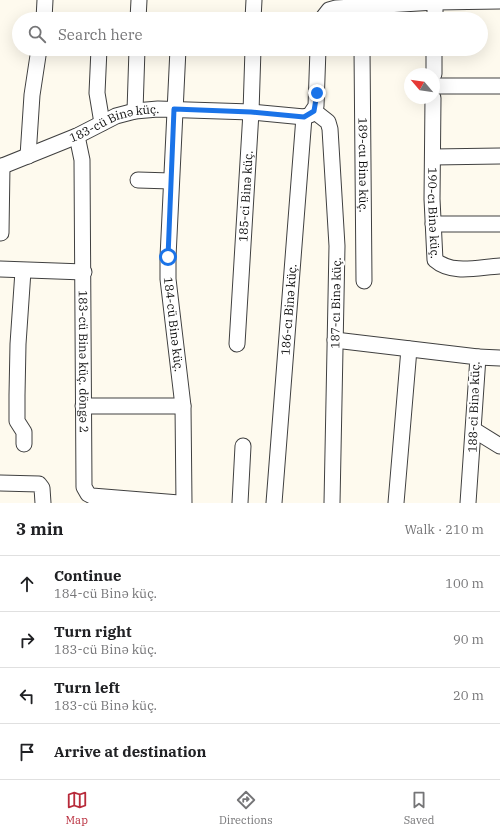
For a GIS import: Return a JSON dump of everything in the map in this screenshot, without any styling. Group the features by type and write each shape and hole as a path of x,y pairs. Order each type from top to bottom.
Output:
{"street":[{"path":"45,12 46,0"},
{"path":"138,12 139,0"},
{"path":"253,12 254,0"},
{"path":"327,12 329,10 361,12 435,2 500,1"},
{"path":"435,2 435,12"},
{"path":"28,156 32,95 38,56"},
{"path":"99,56 97,93 102,123"},
{"path":"135,111 137,56"},
{"name":"184-cü Binə küç.","path":"178,56 174,109 168,278 183,406 184,503"},
{"name":"185-ci Binə küç.","path":"237,344 251,112 253,56"},
{"path":"309,114 317,93 318,56"},
{"name":"189-cu Binə küç.","path":"362,56 364,281"},
{"path":"434,56 434,68"},
{"path":"440,86 500,86"},
{"name":"190-cı Binə küç.","path":"434,104 432,157 435,260 443,267 452,269 500,266"},
{"name":"183-cü Binə küç.","path":"1,167 77,136 116,116 135,111 174,109 309,114"},
{"name":"187-cı Binə küç.","path":"309,114 328,122 330,129 337,246 332,503"},
{"name":"186-cı Binə küç.","path":"274,503 309,114"},
{"name":"183-cü Binə küç. döngə 2","path":"77,136 82,160 84,272 84,487 88,494 92,496 179,503"},
{"path":"432,157 500,156"},
{"path":"1,167 1,233"},
{"path":"138,180 171,181"},
{"path":"433,224 500,224"},
{"path":"0,269 84,272"},
{"path":"23,271 18,344 17,421 24,432 24,444"},
{"name":"188-ci Binə küç.","path":"335,340 478,357 468,503"},
{"path":"396,503 409,349"},
{"path":"478,357 500,358"},
{"path":"83,406 183,406"},
{"path":"474,430 500,446"},
{"path":"240,503 243,446"},
{"path":"0,483 39,484 42,488 43,503"}],"route":[{"path":"168,257 174,109 251,112 304,117 314,111 317,93"}]}
